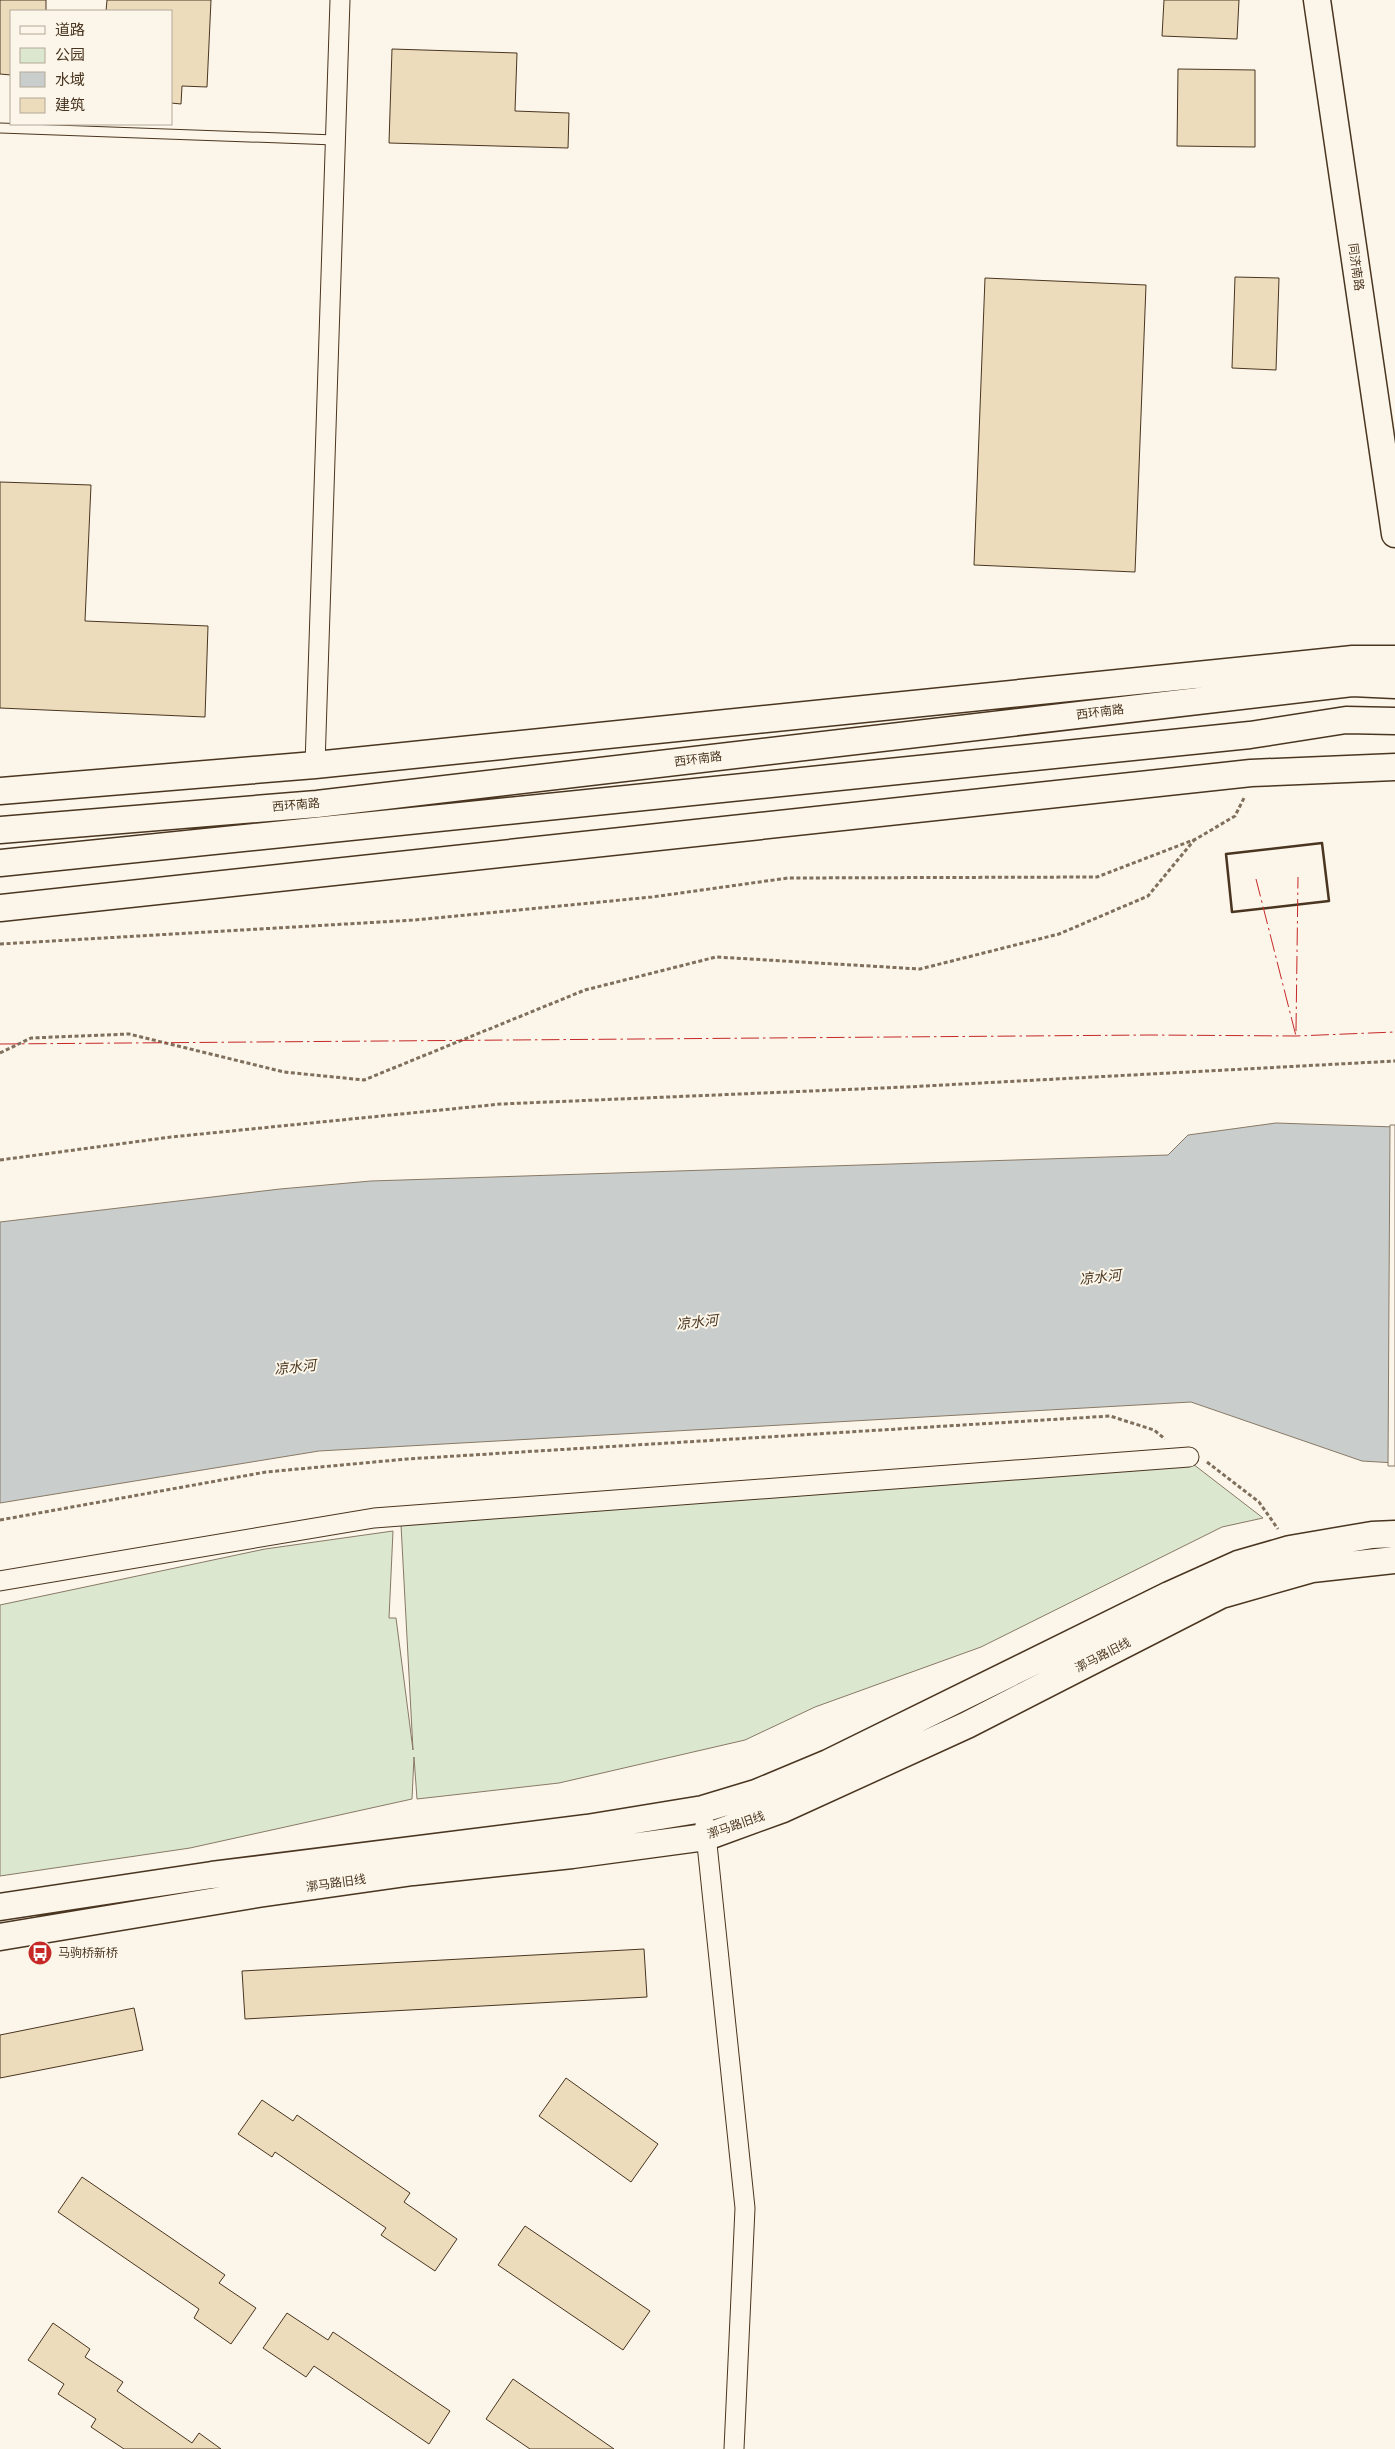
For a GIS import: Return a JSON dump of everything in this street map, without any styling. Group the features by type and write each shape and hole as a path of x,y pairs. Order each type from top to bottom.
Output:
{"main road":[{"name":"同济南路","path":"1317,0 1395,534"},
{"path":"0,791 314,765 1354,659 1395,659"},
{"name":"西环南路","path":"0,830 317,804 1352,683 1395,685"},
{"path":"0,863 1250,735 1346,720 1395,721"},
{"path":"614,734 713,758"},
{"path":"0,908 1251,774 1395,767"},
{"path":"40,788 143,818"},
{"name":"漷马路旧线","path":"0,1907 212,1875 587,1828 703,1809 756,1793 828,1763 1160,1600 1238,1564 1290,1549 1372,1535 1395,1534"},
{"name":"漷马路旧线","path":"0,1937 394,1875 572,1855 706,1837 783,1809 967,1725 1220,1595 1312,1569 1395,1560"}],"street":[{"path":"314,765 340,0"},
{"path":"0,1581 374,1518 1189,1457"},
{"path":"703,1809 745,2208 734,2449"}],"lane":[{"path":"0,128 335,140"}],"path":[{"path":"0,944 415,920 652,897 788,878 1097,877 1196,839 1235,816 1251,784 1251,774"},
{"path":"0,1053 31,1038 129,1034 284,1072 364,1080 585,990 716,957 920,969 1058,934 1148,896 1196,839"},
{"path":"0,1160 170,1137 502,1104 926,1086 1395,1061"},
{"path":"0,1520 266,1472 407,1459 1110,1416 1154,1430 1189,1457 1203,1459 1259,1502 1278,1530"}],"green space":[{"path":"1193,1464 1263,1518 1222,1527 981,1647 815,1707 745,1740 559,1783 417,1799 414,1757 412,1799 190,1848 0,1876 0,1605 265,1549 393,1531 389,1618 396,1618 413,1750 401,1525"}],"water":[{"name":"凉水河","path":"1276,1123 1395,1127 1395,1463 1362,1461 1191,1402 319,1451 0,1503 0,1222 280,1189 371,1181 1168,1155 1188,1135"}],"pier":[{"path":"1390,1125 1395,1125 1395,1466 1388,1466"}],"building":[{"path":"0,0 46,0 46,10 10,10 10,75 0,74"},
{"path":"107,0 211,0 207,87 182,86 181,104 172,103 172,10 106,10"},
{"path":"1164,0 1239,0 1237,39 1162,36"},
{"path":"392,49 517,53 515,111 569,113 568,148 389,143"},
{"path":"1178,69 1255,70 1255,147 1177,146"},
{"path":"1235,277 1279,278 1276,370 1232,368"},
{"path":"985,278 1146,285 1135,572 974,565"},
{"path":"0,482 91,485 85,621 208,626 205,717 0,708"},
{"path":"644,1949 647,1997 245,2019 242,1971"},
{"path":"134,2008 143,2050 0,2078 0,2035"},
{"path":"566,2078 658,2144 631,2182 539,2116"},
{"path":"262,2100 293,2121 297,2115 410,2193 404,2202 457,2239 435,2271 381,2235 386,2228 275,2152 272,2157 238,2134"},
{"path":"82,2177 225,2275 219,2283 256,2308 231,2344 194,2318 199,2309 58,2212"},
{"path":"525,2226 650,2311 623,2350 498,2265"},
{"path":"287,2313 328,2340 333,2332 450,2411 429,2444 314,2366 306,2377 263,2348"},
{"path":"53,2323 90,2349 85,2357 123,2382 117,2391 192,2443 199,2433 221,2449 124,2449 91,2427 96,2419 58,2394 64,2384 28,2360"},
{"path":"513,2379 614,2449 530,2449 486,2419"}],"wall":[{"path":"1322,843 1329,901 1232,912 1226,854 1322,843"}],"power":[{"path":"1296,1031 1298,877"},
{"path":"1256,879 1296,1036"},
{"path":"0,1044 1150,1035 1296,1036 1395,1032"}],"place":[{"name":"马驹桥新桥","path":"40,1953"}]}
